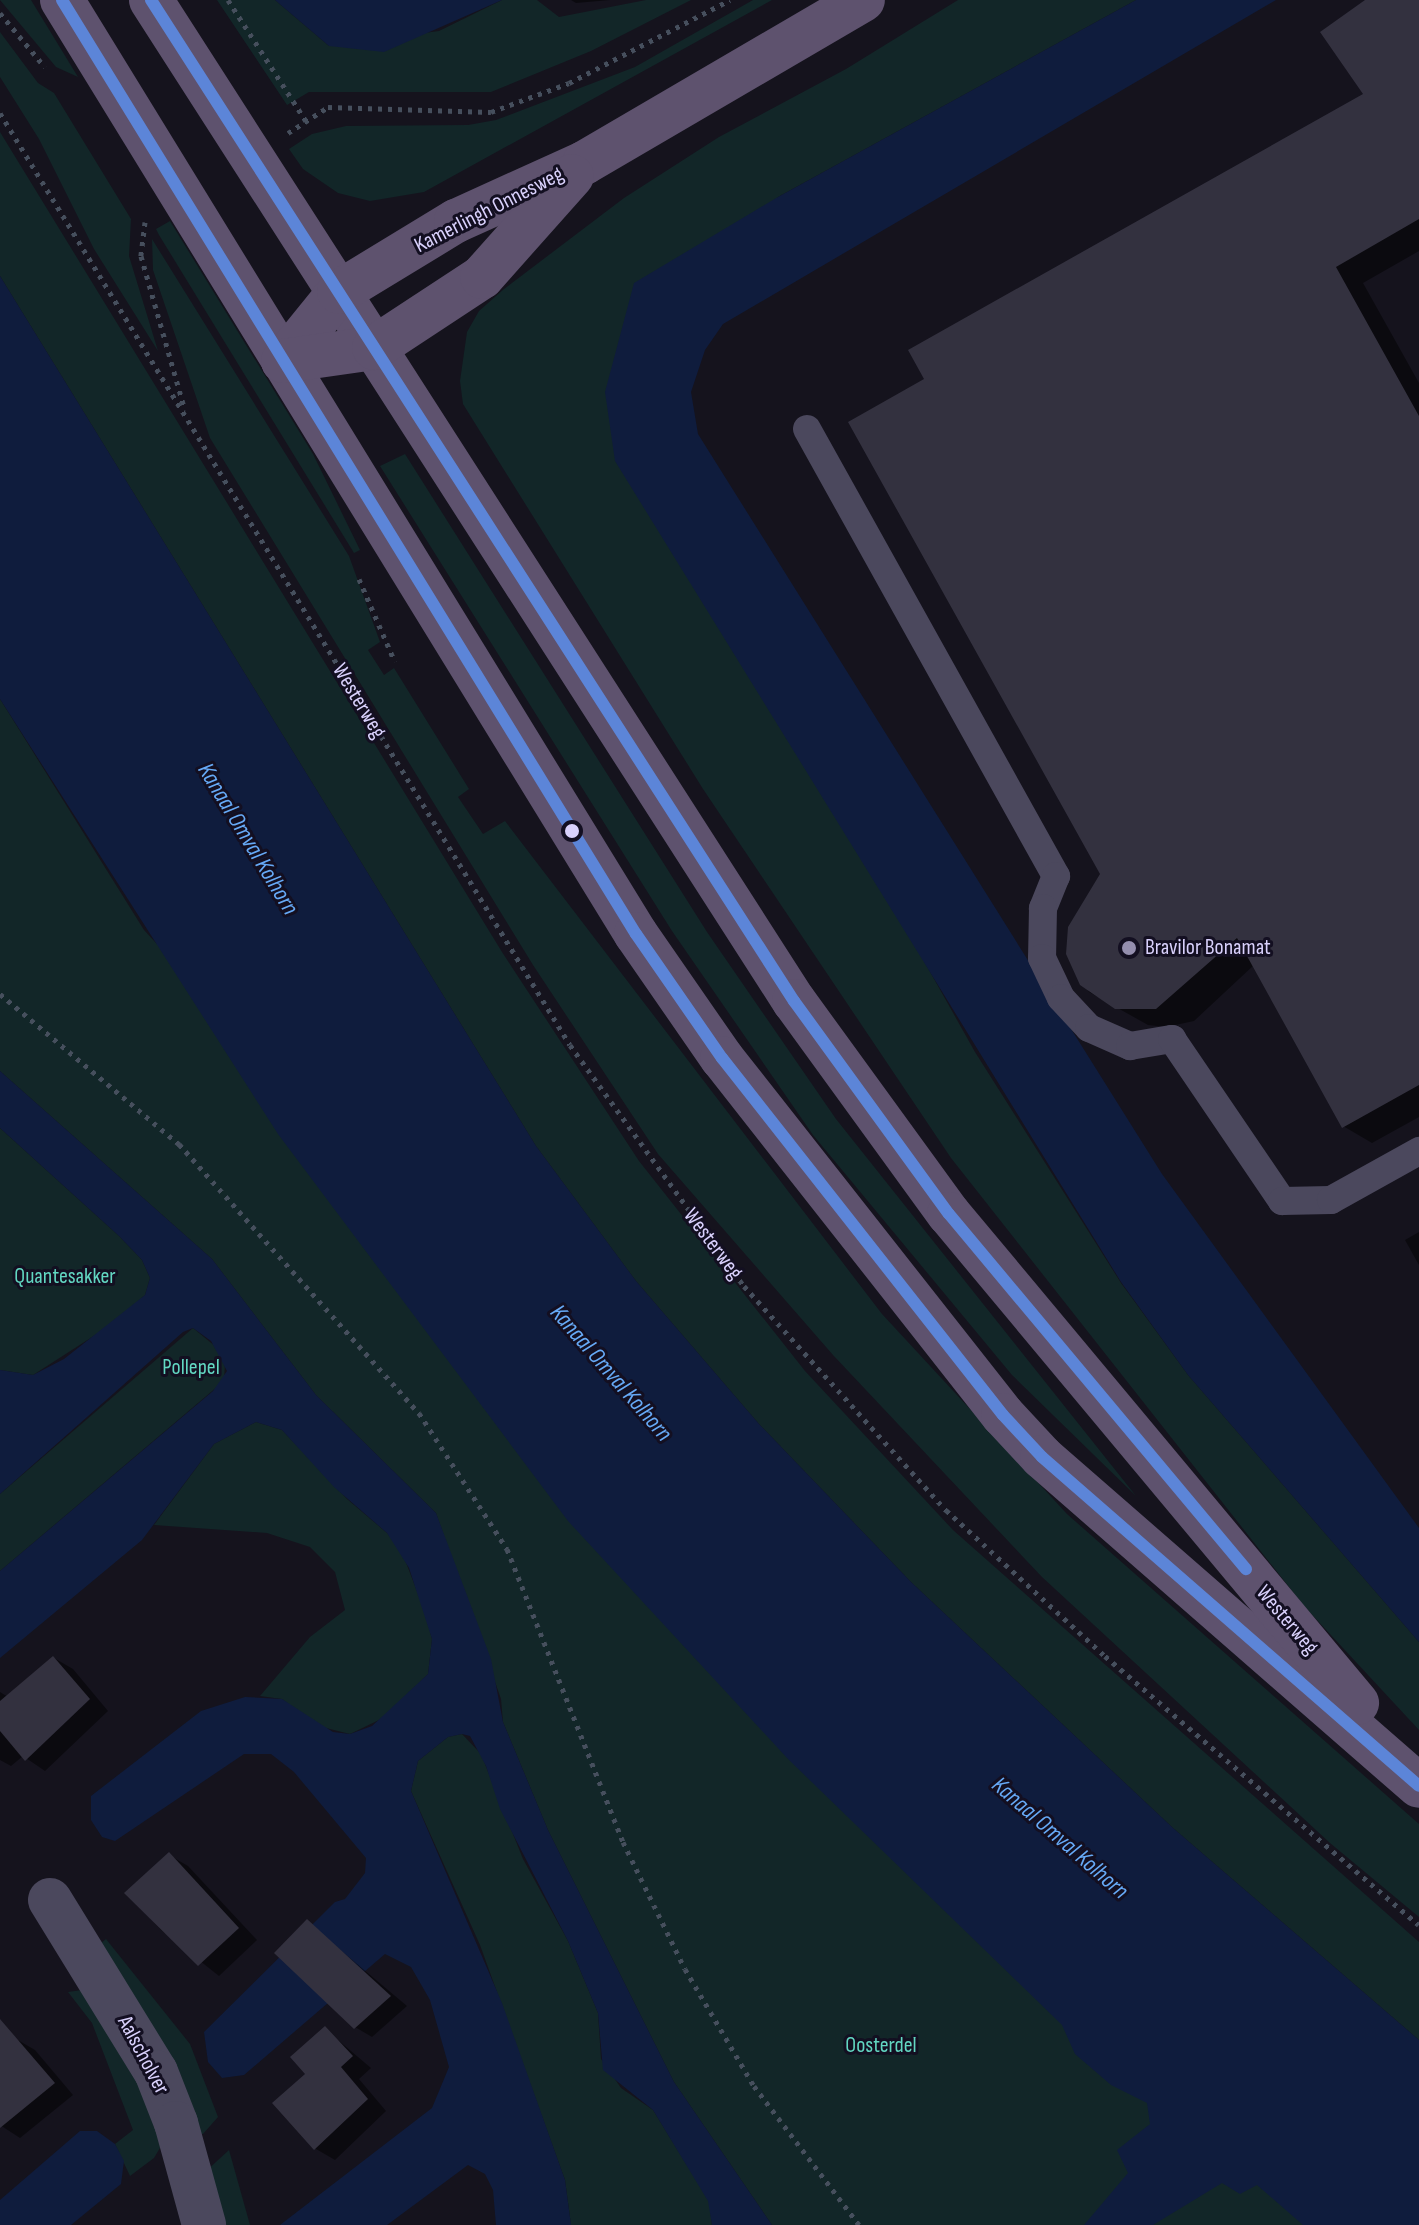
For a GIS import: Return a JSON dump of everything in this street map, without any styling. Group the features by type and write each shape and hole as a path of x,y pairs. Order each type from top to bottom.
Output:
{"main road":[{"name":"Westerweg","path":"62,0 164,209 283,361 636,934 722,1058 1003,1415 1042,1457 1419,1786"},
{"name":"Westerweg","path":"151,0 794,1001 949,1214 1419,1777"},
{"name":"Kamerlingh Onnesweg","path":"283,361 339,292 456,221 584,163 863,0"},
{"name":"Kamerlingh Onnesweg","path":"283,361 374,348 482,277 584,163"}],"street":[{"name":"Aalscholver","path":"50,1900 156,2072 176,2123 204,2225"}],"lane":[{"path":"807,429 1056,876 1043,908 1042,958 1061,998 1089,1028 1130,1046 1172,1039 1282,1201 1331,1200 1419,1151"}],"path":[{"path":"228,0 306,121"},
{"path":"253,156 328,107 491,112 569,83 730,0"},
{"name":"Westerweg","path":"0,113 570,1045 744,1286 946,1510 1105,1656 1419,1925"},
{"name":"Westerweg","path":"142,236 141,256 186,415"},
{"path":"0,994 179,1144 436,1437 507,1549 623,1842 685,1969 754,2086 859,2225"}],"green space":[{"path":"0,0 31,0 78,77 56,67"},
{"path":"217,0 275,0 329,46 439,31 502,0 537,0 559,17 646,0 691,0 591,51 491,92 309,92 287,105"},
{"path":"753,0 772,0 424,192 370,201 338,193 303,169 289,149 312,134 346,126 468,125 496,120 635,67"},
{"path":"958,0 1136,0 778,197 605,392 975,1052 1121,1283 1188,1375 1419,1642 1419,1730 1304,1606 951,1158 703,789 463,404 460,381 467,332 479,311 504,289 624,198 719,137 846,69"},
{"path":"0,32 38,83 54,93 131,219 129,256 158,351 94,249 39,139 0,77"},
{"path":"0,132 502,952 639,1161 805,1371 953,1530 1419,1942 1419,2040 1173,1828 911,1582 759,1424 636,1281 536,1146 0,276"},
{"path":"170,221 313,454 360,550 354,553 159,235 156,229"},
{"path":"152,239 349,556 380,642 368,650 384,675 394,668 469,789 458,797 483,834 505,821 882,1314 1067,1514 1419,1824 1419,1917 1330,1843 1042,1577 833,1355 658,1154 533,965 210,438 153,270"},
{"path":"405,454 707,932 836,1119 1136,1496 1012,1375 813,1135 672,931 380,466"},
{"name":"Oosterdel","path":"0,699 144,930 1341,2225 772,2225 674,2082 548,1830 503,1722 501,1699 436,1513 316,1395 212,1259 0,1071"},
{"name":"Quantesakker","path":"0,1128 119,1236 142,1260 150,1278 145,1295 117,1321 33,1375 0,1370"},
{"name":"Pollepel","path":"193,1328 216,1347 225,1363 224,1381 0,1571 0,1494"},
{"path":"256,1422 282,1430 347,1499 387,1533 402,1552 423,1607 432,1639 428,1674 383,1718 350,1734 318,1726 282,1699 260,1696 310,1637 345,1610 335,1572 310,1547 267,1533 154,1525 214,1444"},
{"path":"462,1734 481,1754 523,1859 568,1941 598,2013 601,2059 621,2088 653,2110 709,2201 712,2225 571,2225 565,2180 480,1945 411,1791 418,1761 448,1737"},
{"path":"106,1939 190,2044 218,2117 203,2134 192,2133 95,1948"},
{"path":"89,1989 167,2136 154,2158 130,2176 115,2144 133,2130 92,2023 68,1992"},
{"path":"229,2150 250,2225 220,2225 205,2172"}],"water":[{"path":"275,0 502,0 384,52 329,46"},
{"path":"1136,0 1276,0 723,324 705,350 691,392 698,434 1162,1174 1419,1528 1419,1642 1188,1375 1121,1282 615,461 605,392 634,283 778,197"},
{"name":"Kanaal Omval Kolhorn","path":"0,276 536,1146 636,1281 759,1424 911,1582 1173,1828 1419,2040 1419,2225 1303,2225 1257,2185 1240,2194 1222,2183 1153,2225 1084,2225 1128,2173 1117,2150 1150,2124 1147,2103 1111,2085 1075,2054 1062,2025 788,1759 568,1521 278,1134 0,699"},
{"path":"0,1071 212,1259 316,1395 436,1513 491,1659 503,1722 548,1830 674,2082 772,2225 712,2225 708,2201 653,2110 603,2070 598,2013 568,1941 500,1809 486,1766 470,1736 462,1734 448,1737 418,1761 411,1791 502,2003 565,2180 571,2225 496,2225 493,2190 485,2174 468,2165 387,2225 280,2225 432,2108 449,2067 430,2000 411,1967 385,1954 244,2075 222,2078 208,2062 204,2032 335,1902 345,1899 365,1873 366,1858 294,1772 271,1754 244,1754 115,1841 102,1837 91,1820 91,1796 201,1711 245,1697 282,1699 333,1732 350,1734 372,1726 428,1674 432,1639 409,1568 387,1533 334,1487 282,1430 256,1422 214,1444 142,1540 0,1658 0,1571 213,1391 227,1371 211,1341 193,1328 183,1332 0,1494 0,1370 33,1375 64,1359 145,1295 150,1278 142,1260 119,1236 0,1128"},
{"path":"80,2131 97,2131 115,2144 124,2161 121,2184 71,2225 0,2225 0,2200"}],"building":[{"path":"1365,0 1419,0 1419,219 1336,267 1419,416 1419,1085 1342,1128 1237,938 1156,1009 1115,1009 1080,985 1066,954 1068,927 1100,874 848,422 924,379 908,350 1363,94 1320,32"},
{"path":"53,1656 90,1699 25,1761 0,1731 0,1701"},
{"path":"169,1852 239,1928 198,1966 124,1893"},
{"path":"307,1919 391,1996 354,2029 274,1953"},
{"path":"0,2019 55,2083 0,2128"},
{"path":"325,2026 353,2056 341,2067 368,2099 314,2150 272,2103 305,2074 290,2057"}],"transit line":[{"path":"62,0 636,934 722,1058 1003,1415 1042,1457 1419,1786"},
{"path":"151,0 794,1001 949,1214 1246,1569"}],"place":[{"name":"Bravilor Bonamat","path":"1129,948"}]}
